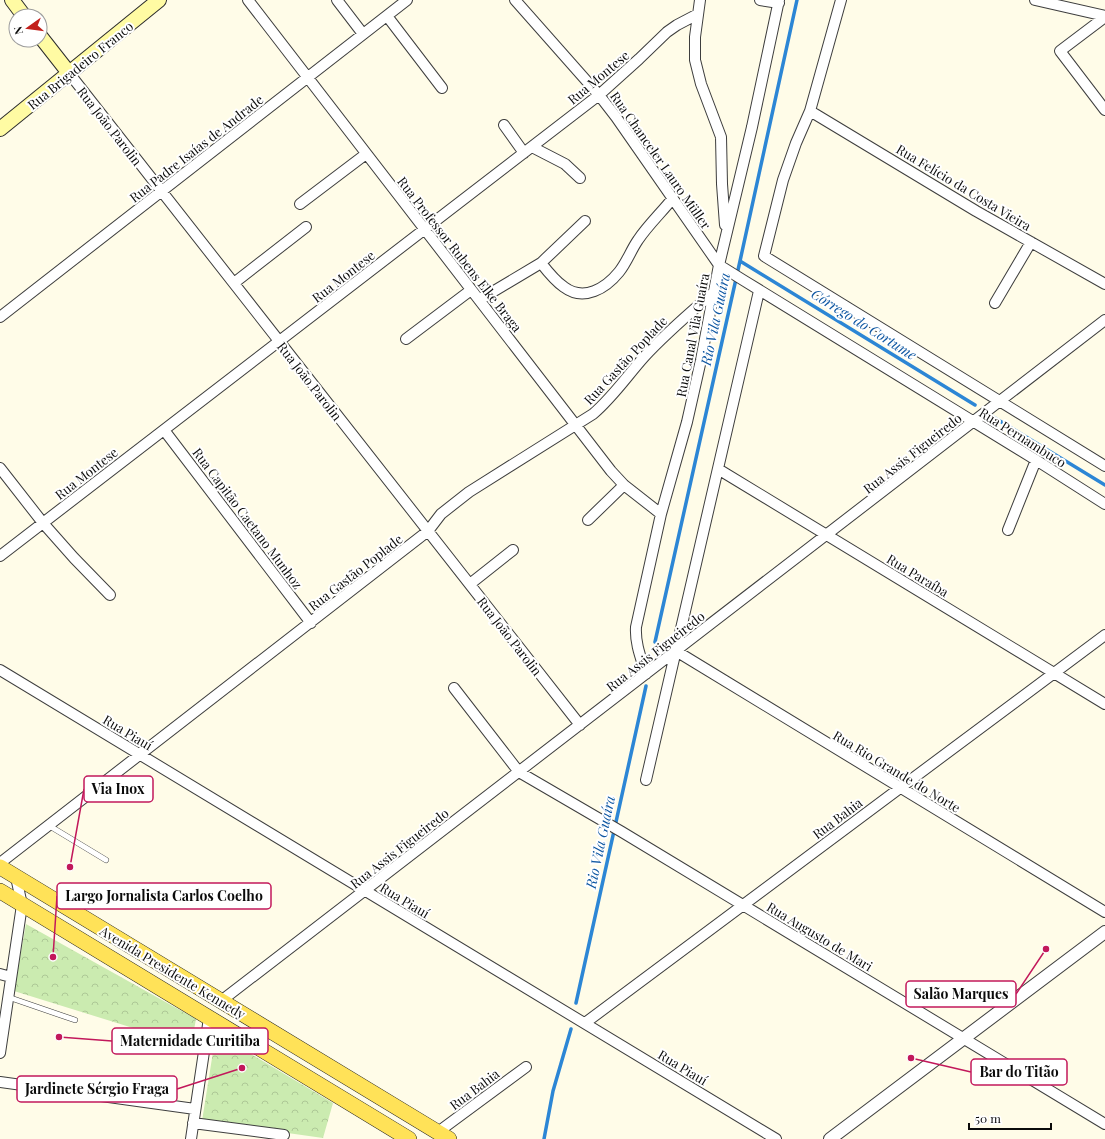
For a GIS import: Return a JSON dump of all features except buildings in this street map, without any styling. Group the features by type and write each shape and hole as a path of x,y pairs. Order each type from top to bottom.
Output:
{"main road":[{"name":"Rua Brigadeiro Franco","path":"0,129 159,0"},
{"name":"Rua João Parolin","path":"48,46 69,73"},
{"name":"Avenida Presidente Kennedy","path":"0,867 443,1136"},
{"name":"Avenida Presidente Kennedy","path":"0,891 209,1018 395,1135 409,1139"}],"street":[{"name":"Rua Professor Rubens Elke Braga","path":"248,0 612,471 624,485 661,514"},
{"path":"337,0 363,34"},
{"name":"Rua Padre Isaías de Andrade","path":"0,317 408,0"},
{"name":"Rua Chanceler Lauro Müller","path":"515,0 599,95 631,137 719,265"},
{"path":"700,0 695,60 701,84 721,137 725,237"},
{"path":"760,0 779,1"},
{"path":"810,111 841,0"},
{"path":"1035,0 1070,4 1105,16"},
{"name":"Rua Canal Vila Guaíra","path":"646,674 637,647 635,637 636,627 661,514 687,422 701,360 725,237 752,126 779,1"},
{"name":"Rua Montese","path":"0,556 599,95 639,60 667,32 698,14"},
{"path":"387,16 442,88"},
{"path":"1105,16 1060,51 1105,110"},
{"name":"Rua João Parolin","path":"69,73 580,725"},
{"name":"Rua Felício da Costa Vieira","path":"810,111 970,207 1105,284"},
{"name":"Rua Pernambuco","path":"810,111 796,143 785,174 764,256 1105,466"},
{"path":"504,125 528,150 565,164 580,178"},
{"path":"300,204 366,154"},
{"path":"541,264 565,288 573,292 580,294 595,291 610,281 620,271 638,240 673,198"},
{"path":"479,300 541,264 585,221"},
{"path":"234,283 306,227"},
{"path":"994,303 1031,242"},
{"name":"Rua Pernambuco","path":"719,265 1105,504"},
{"path":"406,339 471,290"},
{"path":"646,780 759,290"},
{"name":"Rua Gastão Poplade","path":"0,863 428,532 441,514 469,492 593,414 614,394 654,346 714,292"},
{"name":"Rua Assis Figueiredo","path":"222,1001 1105,320"},
{"name":"Rua Capitão Caetano Munhoz","path":"164,430 310,622"},
{"path":"1008,530 1036,460"},
{"path":"0,468 43,523 110,595"},
{"name":"Rua Paraíba","path":"718,469 1105,704"},
{"path":"588,520 624,485"},
{"path":"470,584 513,550"},
{"name":"Rua Bahia","path":"585,1023 1105,634"},
{"name":"Rua Rio Grande do Norte","path":"676,651 1105,912"},
{"name":"Rua Piauí","path":"0,670 776,1139"},
{"path":"454,688 519,772"},
{"name":"Rua Augusto de Mari","path":"519,772 606,822 1105,1124"},
{"path":"0,1053 22,904 16,877"},
{"path":"830,1139 1105,932"},
{"path":"0,974 11,977"},
{"path":"190,1139 209,1018"},
{"name":"Rua Bahia","path":"443,1136 526,1067"},
{"path":"0,1082 195,1109"},
{"path":"193,1123 284,1136"}],"lane":[{"path":"48,825 106,860"},
{"path":"8,997 75,1020"}],"green space":[{"path":"26,924 196,1019 191,1046 14,991"},
{"path":"216,1033 333,1103 323,1138 202,1121"}],"waterway":[{"name":"Rio Vila Guaíra","path":"655,642 797,0"},
{"name":"Córrego do Cortume","path":"740,261 975,405"},
{"name":"Córrego do Cortume","path":"990,415 1105,485"},
{"name":"Rio Vila Guaíra","path":"576,1003 646,686"},
{"name":"Rio Vila Guaíra","path":"544,1139 553,1091 571,1029"}],"place":[{"name":"Via Inox","path":"70,867"},
{"name":"Salão Marques","path":"1046,949"},
{"name":"Largo Jornalista Carlos Coelho","path":"53,957"},
{"name":"Maternidade Curitiba","path":"59,1037"},
{"name":"Bar do Titão","path":"911,1058"},
{"name":"Jardinete Sérgio Fraga","path":"242,1068"}]}
